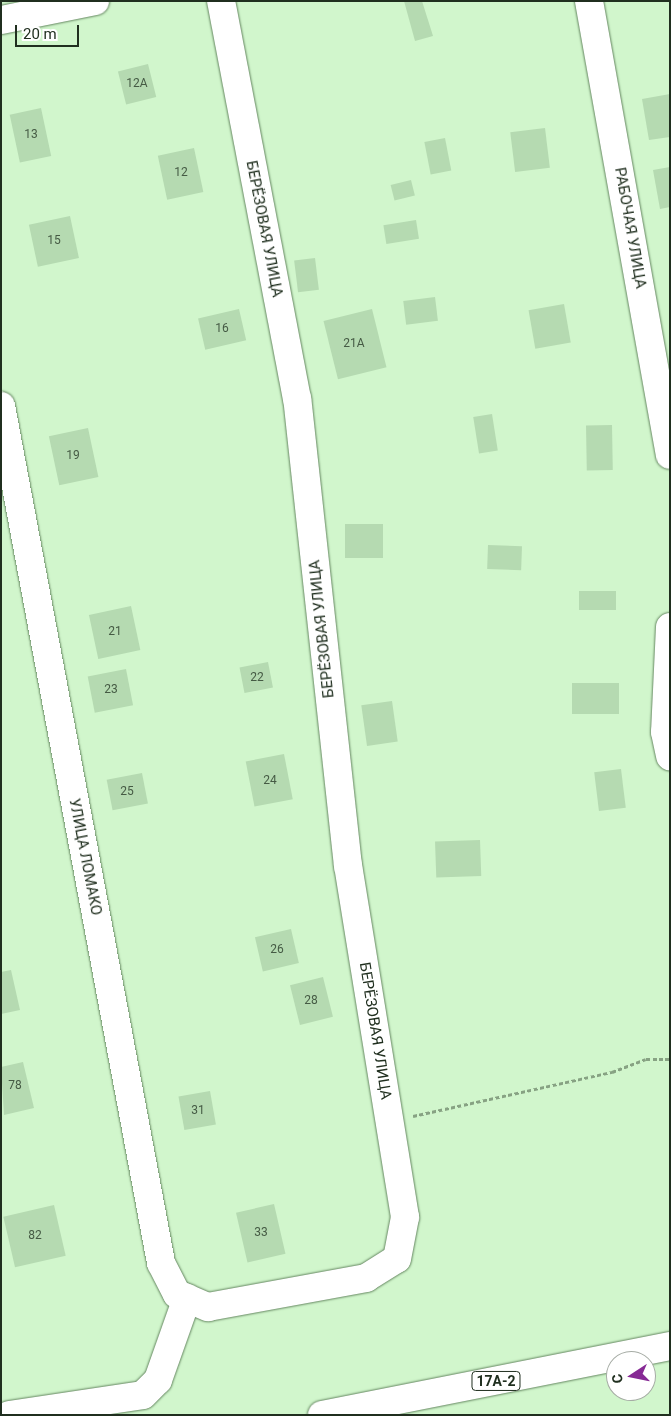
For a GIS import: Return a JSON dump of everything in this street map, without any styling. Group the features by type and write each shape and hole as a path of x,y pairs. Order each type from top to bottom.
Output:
{"street":[{"path":"1,20 95,1"},
{"name":"БЕРЁЗОВАЯ УЛИЦА","path":"187,1298 208,1307 366,1278 397,1259 405,1217 348,866 297,399 221,1"},
{"name":"РАБОЧАЯ УЛИЦА","path":"589,1 670,455"},
{"name":"УЛИЦА ЛОМАКО","path":"1,406 161,1263 177,1294 187,1298"},
{"path":"670,627 665,732 670,756"},
{"path":"9,1415 143,1395 158,1380 187,1298"},
{"name":"17А-2","path":"322,1415 670,1346"}],"path":[{"path":"390,1121 612,1072 646,1059 670,1059"}],"building":[{"path":"404,1 422,1 433,36 415,41"},
{"path":"148,64 156,97 126,104 118,71"},
{"path":"670,94 670,137 649,140 642,99"},
{"path":"41,108 51,156 20,163 10,115"},
{"path":"545,128 550,168 515,172 510,132"},
{"path":"445,138 451,170 431,174 424,142"},
{"path":"194,148 203,192 167,200 158,156"},
{"path":"670,167 670,207 660,209 653,170"},
{"path":"411,180 415,196 394,201 391,185"},
{"path":"70,216 79,258 38,267 29,225"},
{"path":"416,220 419,239 386,244 383,225"},
{"path":"315,258 319,290 298,292 294,261"},
{"path":"435,297 438,321 406,325 403,301"},
{"path":"564,304 571,342 535,349 529,310"},
{"path":"239,309 246,340 205,350 198,318"},
{"path":"372,309 387,367 338,379 323,321"},
{"path":"492,414 498,451 479,454 473,417"},
{"path":"586,425 612,425 613,470 587,470"},
{"path":"88,428 98,477 59,485 49,436"},
{"path":"345,524 383,524 383,558 345,558"},
{"path":"488,545 522,546 521,570 487,569"},
{"path":"579,591 616,591 616,610 579,610"},
{"path":"131,606 140,650 98,659 89,615"},
{"path":"268,662 273,688 244,693 240,668"},
{"path":"126,669 133,705 95,713 88,676"},
{"path":"572,683 619,683 619,714 572,714"},
{"path":"392,701 398,742 367,746 361,705"},
{"path":"284,754 293,799 254,807 246,761"},
{"path":"621,769 626,808 599,811 594,772"},
{"path":"142,773 148,803 113,810 107,780"},
{"path":"480,840 481,876 436,878 435,842"},
{"path":"291,929 299,963 263,971 255,937"},
{"path":"11,970 20,1010 1,1014 1,972"},
{"path":"323,977 333,1017 300,1025 290,985"},
{"path":"23,1062 34,1108 4,1115 1,1067"},
{"path":"210,1091 216,1124 184,1130 178,1097"},
{"path":"274,1204 285,1254 247,1262 236,1213"},
{"path":"54,1205 66,1256 15,1267 3,1217"}]}
